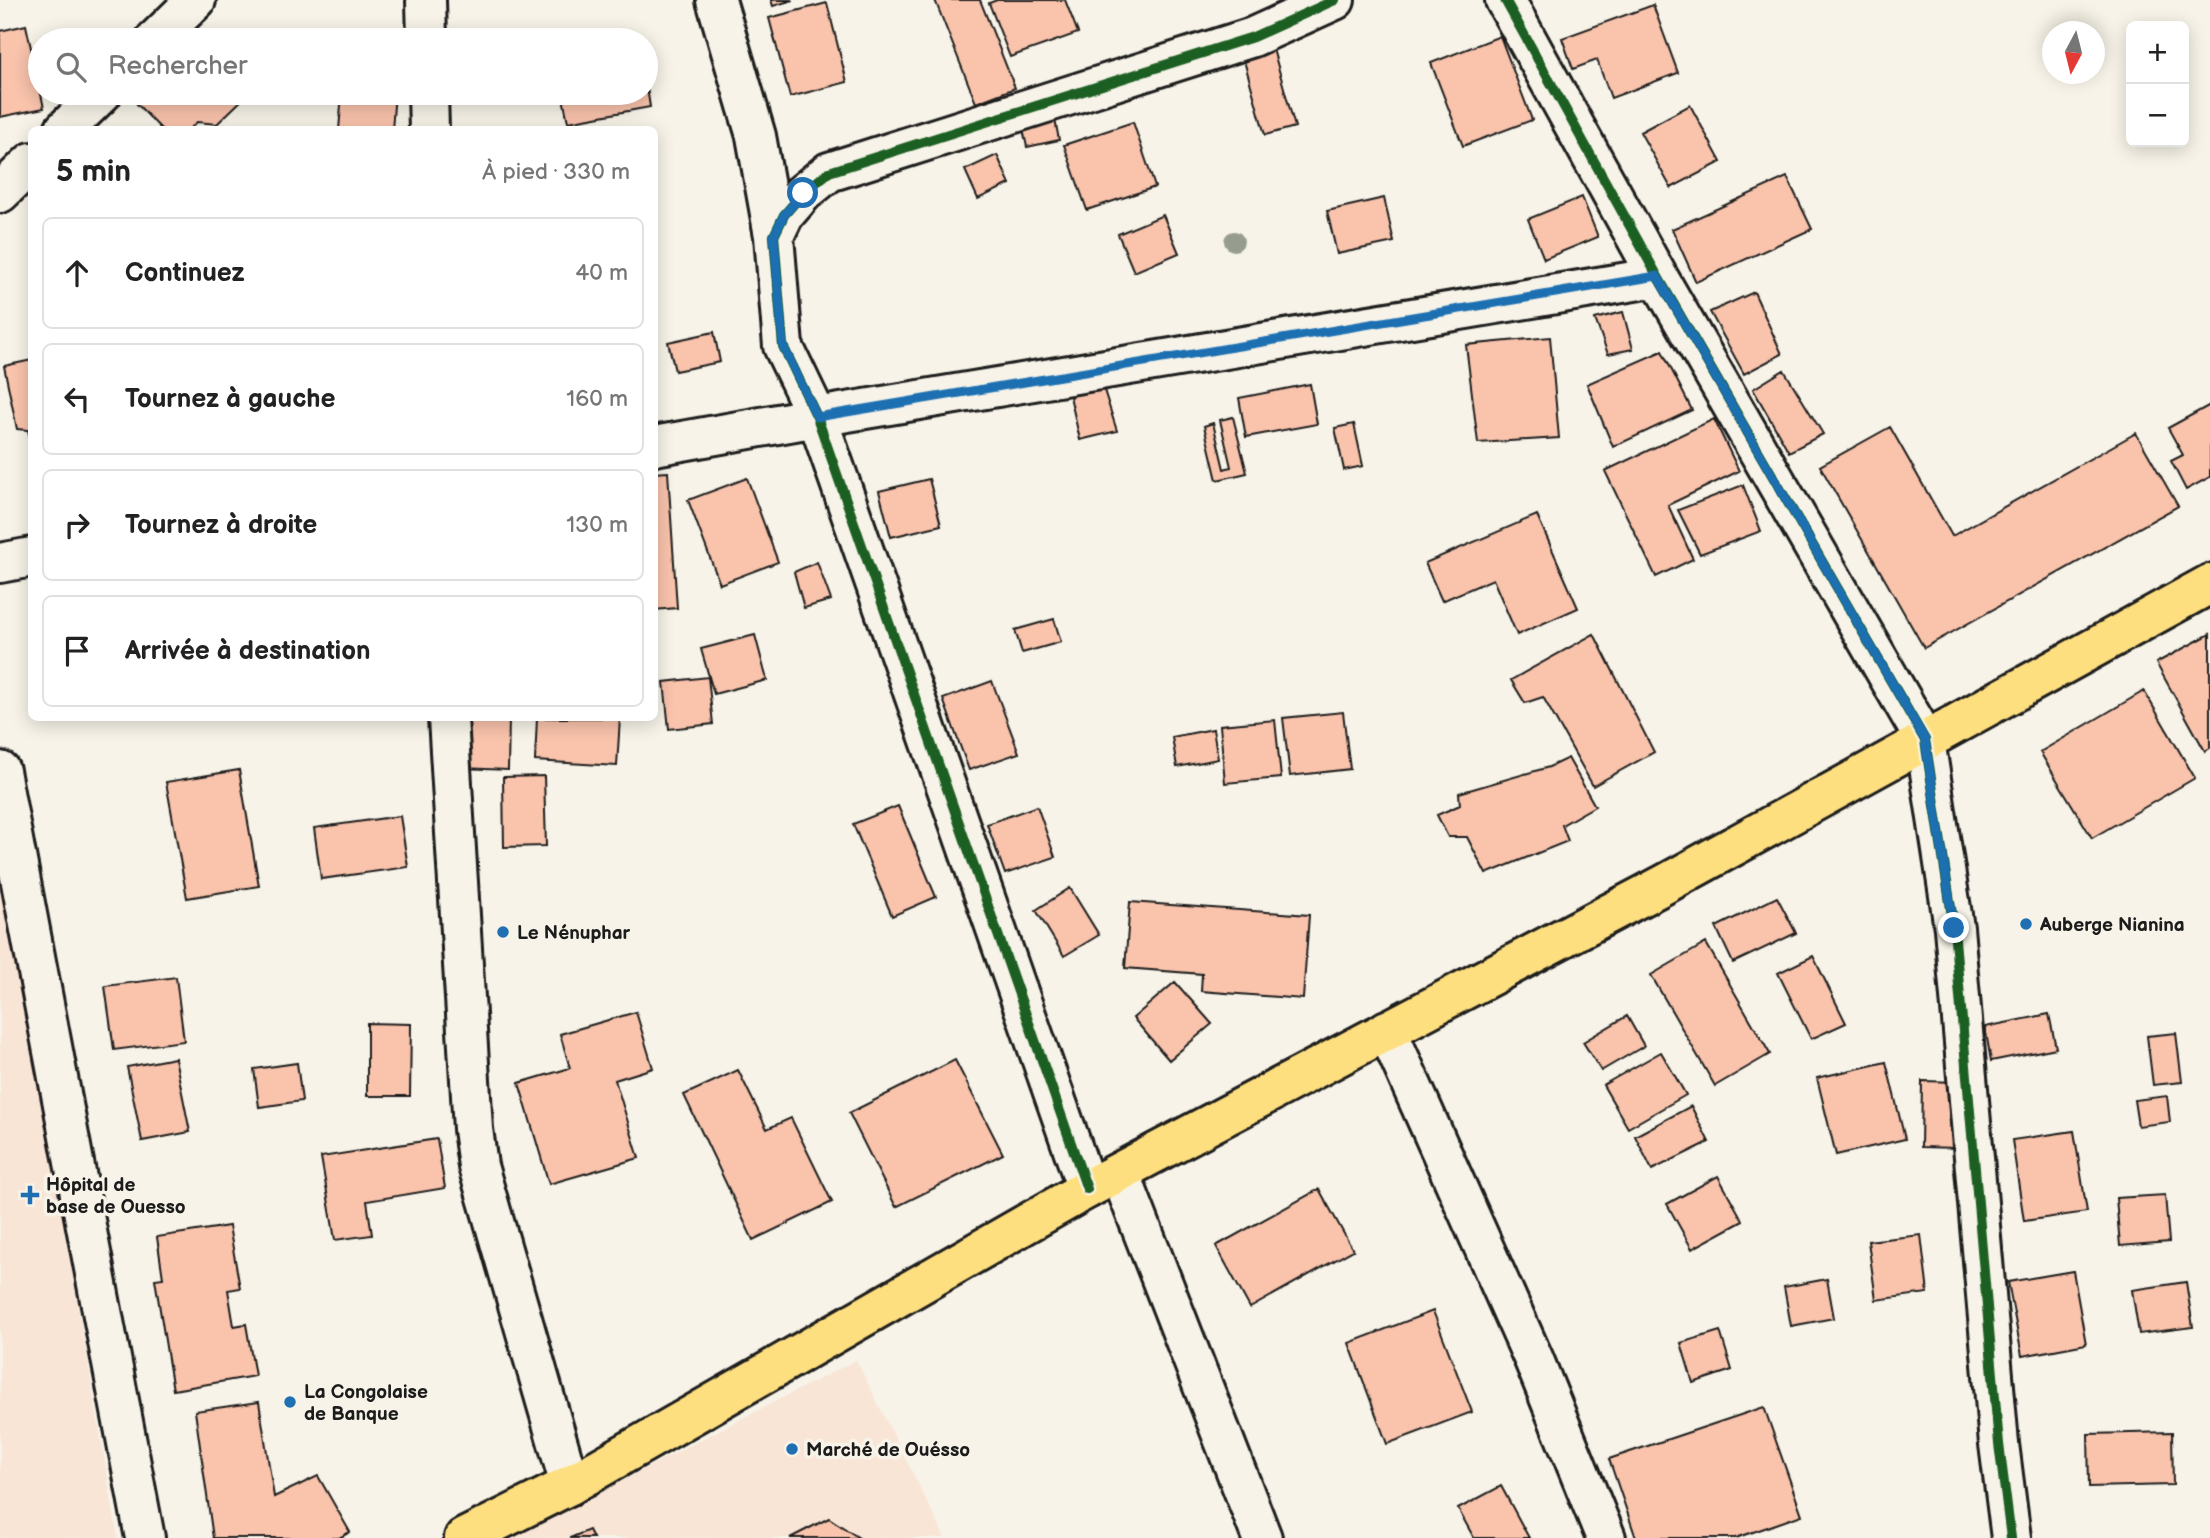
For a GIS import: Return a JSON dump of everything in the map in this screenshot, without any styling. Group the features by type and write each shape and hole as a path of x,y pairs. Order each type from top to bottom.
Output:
{"highway":[{"path":"464,1538 570,1485 1103,1181 1665,884 2210,584"}],"street":[{"path":"167,28 196,0"},
{"path":"426,0 427,28"},
{"path":"716,0 756,136 774,236 783,346 817,417 1103,1181 1262,1538"},
{"path":"774,236 784,215 797,200 830,172 1253,37 1335,0"},
{"path":"1505,0 1657,276 1925,740 1954,928 1999,1444 2011,1538"},
{"path":"69,126 90,105"},
{"path":"428,105 429,126"},
{"path":"0,193 28,166"},
{"path":"658,445 1657,276"},
{"path":"0,563 28,558"},
{"path":"448,721 473,1129 478,1166 570,1485"},
{"path":"0,771 145,1538"},
{"path":"1387,1030 1534,1360 1606,1538"}],"shaded area":[{"name":"Hôpital de base de Ouesso","path":"0,851 118,1538 0,1538"},
{"name":"Marché de Ouésso","path":"856,1360 945,1538 510,1538"}],"building":[{"path":"771,0 793,0 773,6"},
{"path":"935,0 980,0 1015,88 976,103"},
{"path":"997,0 1065,0 1078,33 1010,57 989,3"},
{"path":"827,3 847,82 790,97 769,18"},
{"path":"1653,5 1678,73 1611,98 1597,60 1573,69 1562,38"},
{"path":"26,25 28,105 43,105 44,108 0,117 0,31"},
{"path":"1500,36 1532,120 1463,146 1431,63"},
{"path":"1271,42 1295,127 1265,135 1241,50"},
{"path":"138,105 237,105 217,124 197,122 193,126 158,126"},
{"path":"341,105 394,105 392,126 339,126"},
{"path":"564,105 650,105 650,107 568,122"},
{"path":"1690,105 1721,162 1671,188 1640,132"},
{"path":"1053,109 1059,140 1027,147 1020,116"},
{"path":"1133,122 1155,187 1087,210 1064,145"},
{"path":"997,155 1010,184 978,199 965,170"},
{"path":"1787,177 1812,229 1696,282 1672,229"},
{"path":"1582,197 1598,237 1544,259 1528,219"},
{"path":"1384,198 1394,242 1337,254 1327,211"},
{"path":"1163,215 1179,253 1134,272 1118,234"},
{"path":"1754,292 1782,354 1744,374 1710,312"},
{"path":"1623,312 1633,349 1608,354 1595,319"},
{"path":"714,332 720,362 675,371 668,342"},
{"path":"1550,337 1559,438 1478,443 1466,345"},
{"path":"1662,351 1692,410 1613,447 1587,384"},
{"path":"28,361 28,430 17,429 4,366"},
{"path":"1784,370 1823,434 1789,452 1753,389"},
{"path":"1310,384 1317,424 1246,437 1239,398"},
{"path":"1103,387 1117,431 1080,440 1070,396"},
{"path":"2210,405 2210,477 2186,490 2171,461 2183,455 2168,428"},
{"path":"1233,417 1247,473 1217,480 1204,426 1213,423 1224,469 1231,467 1220,420"},
{"path":"1714,419 1739,471 1668,505 1693,559 1656,577 1605,471"},
{"path":"1354,424 1363,466 1344,470 1335,428"},
{"path":"1890,427 1952,536 2136,433 2178,506 1924,648 1820,466"},
{"path":"668,472 677,608 658,610 658,473"},
{"path":"747,478 778,562 720,584 688,500"},
{"path":"929,479 941,525 891,537 879,491"},
{"path":"1743,485 1761,531 1700,554 1678,510"},
{"path":"1537,515 1578,608 1517,635 1493,579 1442,601 1425,563"},
{"path":"817,562 831,600 804,608 794,572"},
{"path":"1054,619 1061,642 1022,653 1015,630"},
{"path":"1594,634 1654,752 1593,786 1543,697 1525,703 1511,680"},
{"path":"2210,634 2210,748 2205,751 2156,663"},
{"path":"755,635 767,680 714,694 701,649"},
{"path":"708,677 713,724 669,729 664,682"},
{"path":"992,681 1019,753 969,770 943,699"},
{"path":"2144,691 2195,778 2092,838 2040,752"},
{"path":"1343,712 1350,769 1290,776 1283,718"},
{"path":"1275,720 1281,778 1225,783 1220,725"},
{"path":"464,721 509,721 508,770 462,768"},
{"path":"537,721 620,721 617,766 535,761"},
{"path":"1213,729 1218,759 1177,767 1172,737"},
{"path":"1568,758 1595,806 1562,825 1568,841 1486,874 1467,837 1448,837 1437,815 1460,805 1459,793 1549,767"},
{"path":"239,770 259,886 187,898 166,782"},
{"path":"544,776 546,846 504,847 503,777"},
{"path":"898,806 936,897 892,916 853,824"},
{"path":"1037,806 1055,857 1005,874 987,824"},
{"path":"400,816 408,867 321,879 314,828"},
{"path":"1070,888 1099,935 1064,956 1036,910"},
{"path":"1777,897 1796,933 1733,963 1716,927"},
{"path":"1130,902 1309,915 1303,999 1201,991 1202,974 1125,968"},
{"path":"1706,943 1770,1054 1715,1086 1651,975"},
{"path":"1813,956 1846,1023 1811,1039 1778,973"},
{"path":"176,977 184,1041 114,1050 105,986"},
{"path":"1175,982 1212,1024 1169,1060 1133,1018"},
{"path":"636,1012 653,1068 615,1080 639,1158 549,1184 519,1083 570,1068 560,1034"},
{"path":"2049,1014 2056,1048 1991,1061 1985,1027"},
{"path":"1627,1016 1644,1046 1601,1071 1583,1042"},
{"path":"367,1023 411,1024 410,1096 367,1096"},
{"path":"2176,1033 2182,1082 2153,1085 2147,1036"},
{"path":"1661,1052 1686,1095 1628,1128 1603,1085"},
{"path":"175,1058 190,1132 142,1141 127,1067"},
{"path":"955,1060 1003,1154 896,1207 849,1113"},
{"path":"1886,1062 1905,1139 1836,1155 1817,1078"},
{"path":"297,1063 302,1101 259,1107 254,1069"},
{"path":"738,1070 767,1129 791,1118 832,1202 753,1240 684,1095"},
{"path":"1922,1081 1959,1082 1958,1148 1921,1147"},
{"path":"2167,1096 2170,1122 2138,1126 2134,1100"},
{"path":"1691,1106 1709,1142 1652,1170 1635,1136"},
{"path":"2074,1131 2087,1212 2024,1221 2012,1140"},
{"path":"437,1139 445,1188 367,1201 372,1235 335,1240 321,1157"},
{"path":"1718,1176 1743,1221 1692,1249 1667,1204"},
{"path":"1319,1189 1353,1250 1250,1308 1216,1246"},
{"path":"2165,1195 2169,1242 2120,1246 2116,1198"},
{"path":"229,1226 240,1288 228,1290 234,1326 246,1324 255,1376 173,1390 155,1279 163,1278 157,1237"},
{"path":"1921,1235 1928,1293 1876,1300 1868,1241"},
{"path":"2073,1271 2086,1344 2022,1356 2008,1282"},
{"path":"1827,1279 1834,1318 1791,1326 1784,1287"},
{"path":"2186,1282 2193,1327 2139,1334 2132,1290"},
{"path":"1433,1311 1472,1412 1387,1444 1349,1343"},
{"path":"1720,1331 1732,1370 1693,1383 1681,1343"},
{"path":"259,1402 274,1497 318,1476 350,1532 339,1538 213,1538 195,1411"},
{"path":"1764,1407 1802,1515 1736,1538 1636,1538 1609,1459"},
{"path":"2172,1432 2173,1485 2089,1487 2088,1434"},
{"path":"1501,1486 1529,1538 1474,1538 1458,1509"},
{"path":"829,1518 859,1538 790,1538"},
{"path":"589,1530 593,1538 570,1538"}],"cycle path":[{"path":"1087,1189 817,417 783,346 774,236 784,215 803,193 829,172 1253,37 1335,0"},
{"path":"1505,0 1658,277 1925,740 1954,928 1999,1444 2011,1538"}],"place":[{"name":"Auberge Nianina","path":"2026,924"},
{"name":"Le Nénuphar","path":"503,932"},
{"name":"Hôpital de base de Ouesso","path":"30,1195"},
{"name":"La Congolaise de Banque","path":"290,1402"},
{"name":"Marché de Ouésso","path":"792,1449"}],"route":[{"path":"803,193 784,215 774,236 783,346 817,417 1657,276 1925,740 1954,928"}]}
